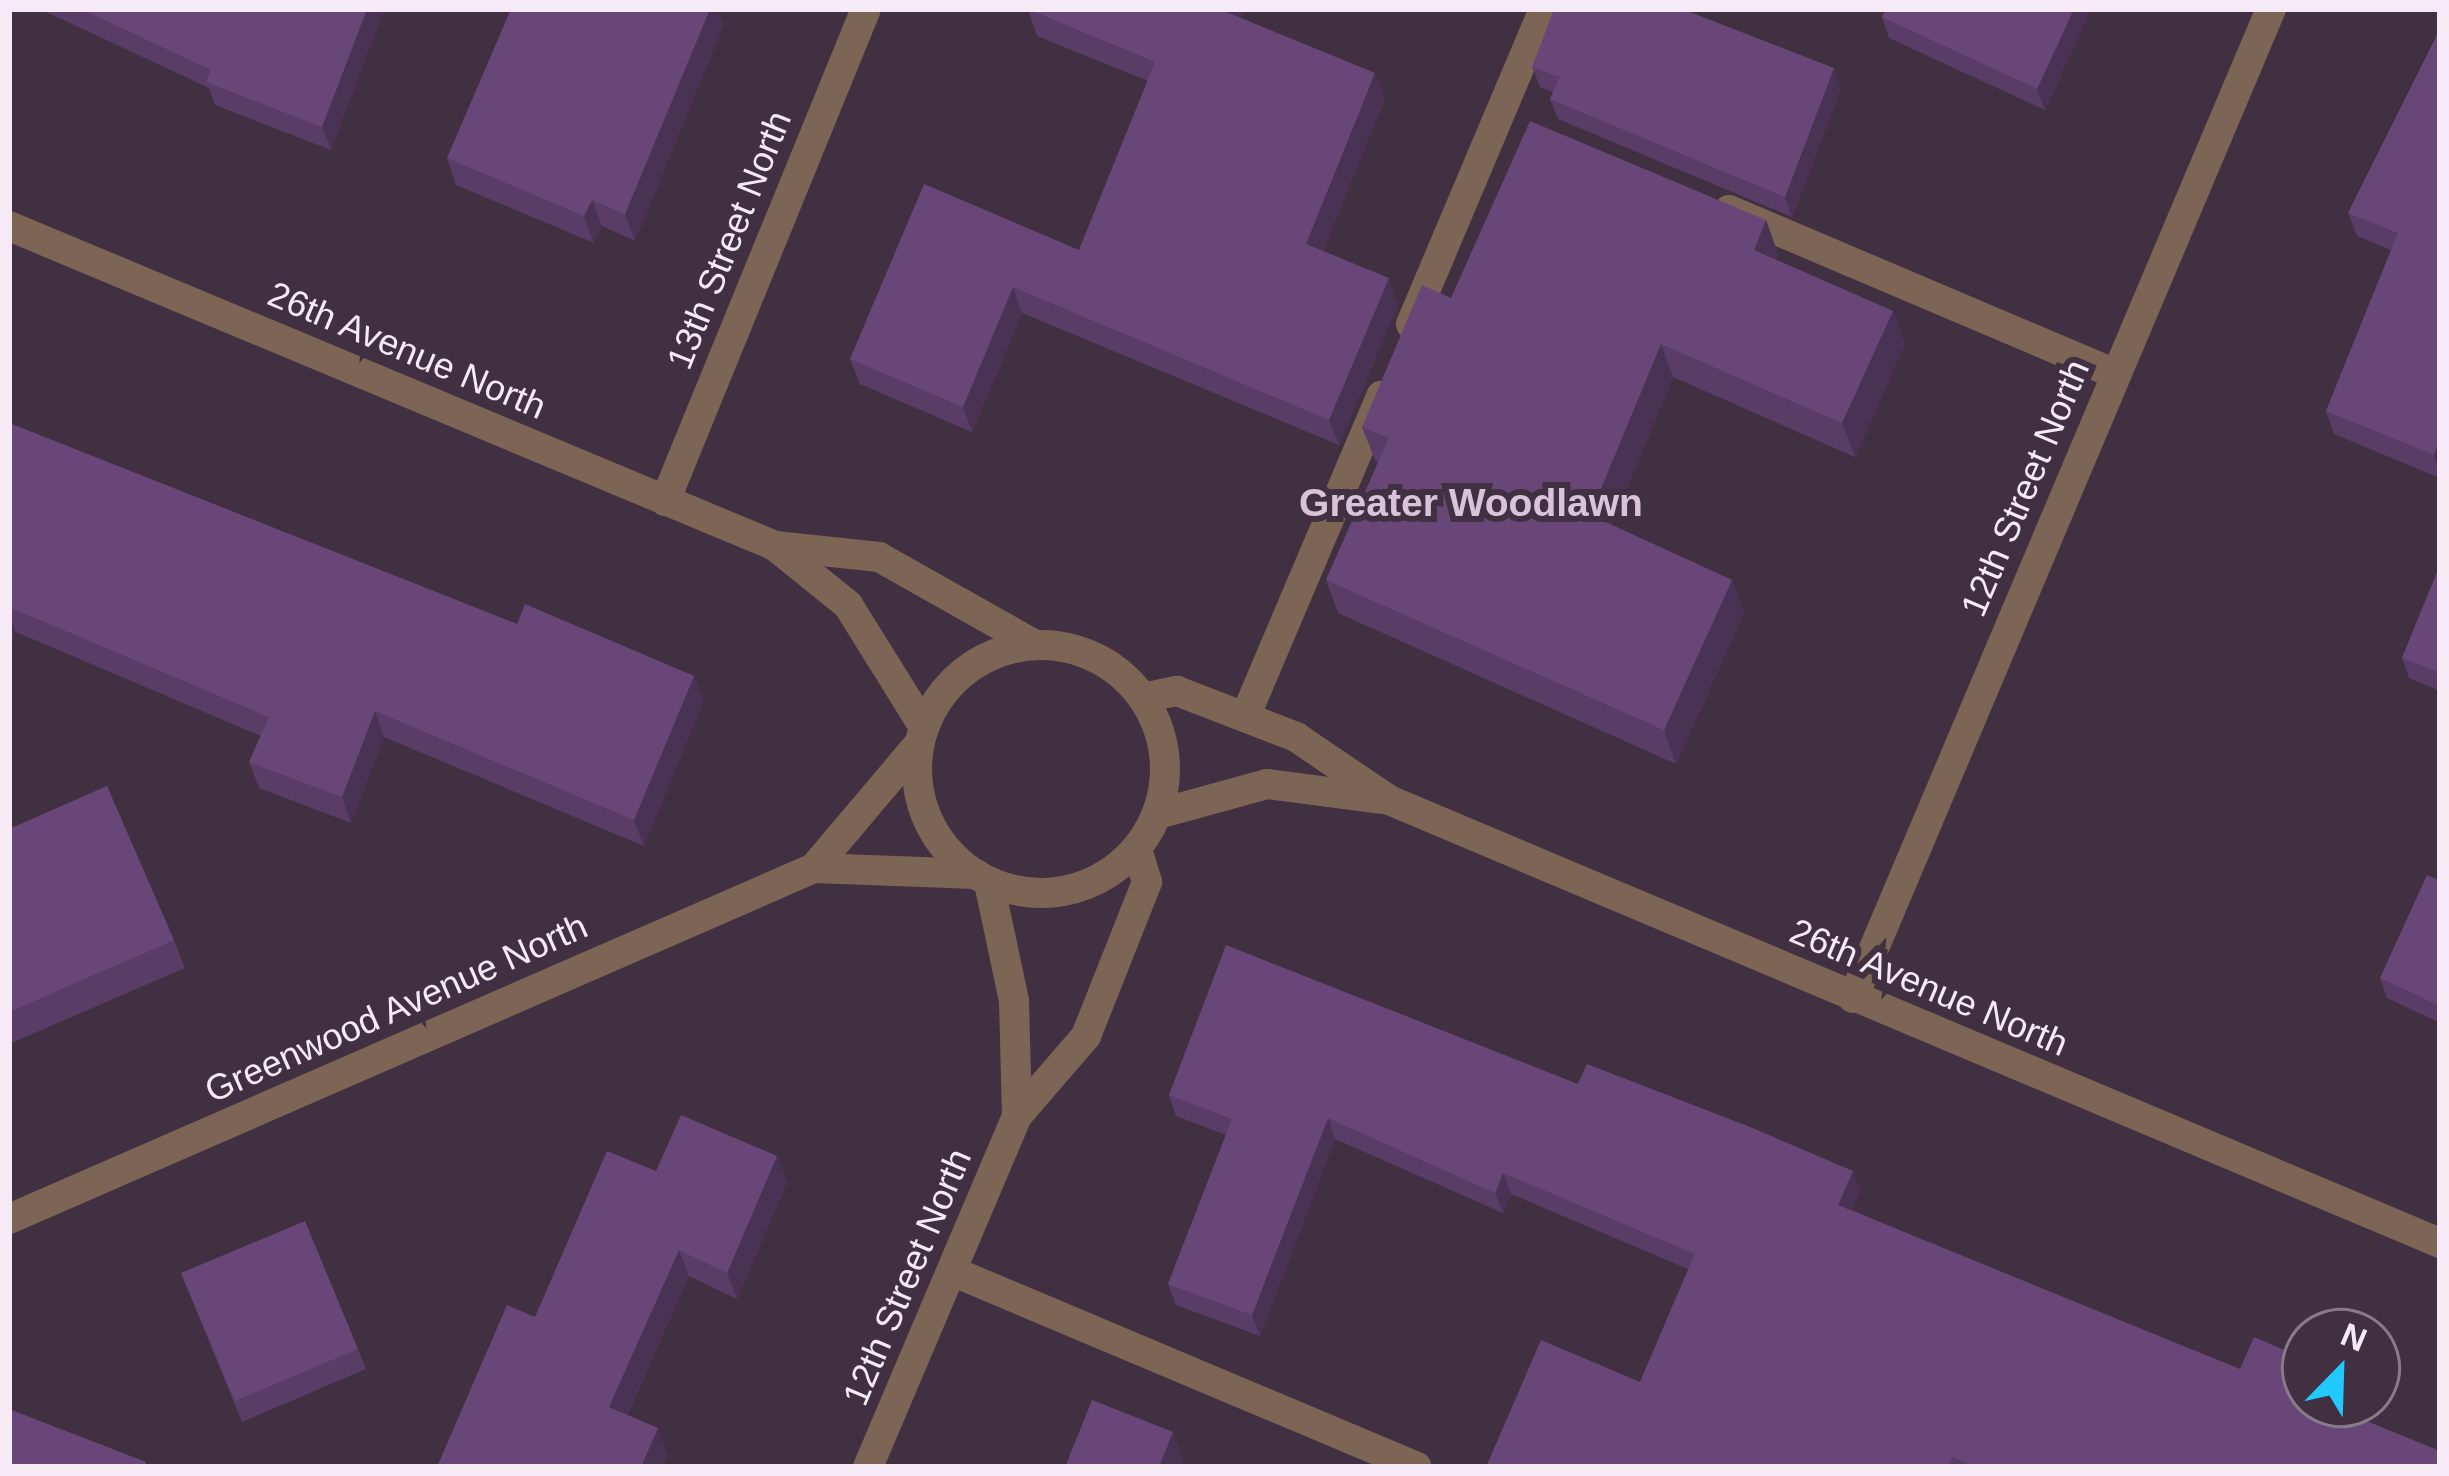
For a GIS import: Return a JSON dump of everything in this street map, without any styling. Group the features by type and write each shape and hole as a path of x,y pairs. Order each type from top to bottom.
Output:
{"street":[{"path":"1245,717 1511,120 1544,9"},
{"name":"12th Street North","path":"1852,998 2271,9"},
{"name":"13th Street North","path":"665,501 860,11"},
{"path":"1694,196 2116,374"},
{"name":"26th Avenue North","path":"9,226 775,546"},
{"path":"775,546 879,557 1035,645 1076,650 1143,698 1166,774 1158,814 1137,849 1070,891 982,879 814,868"},
{"path":"775,546 848,605 921,736 929,828 982,879 1014,1001 1017,1116"},
{"path":"814,868 921,736 958,675 1035,645"},
{"path":"1143,698 1177,691 1245,717 1318,748 1389,800"},
{"path":"1158,814 1267,784 1389,800"},
{"name":"26th Avenue North","path":"1389,800 2440,1243"},
{"path":"1017,1116 1086,1036 1147,882 1137,849"},
{"name":"Greenwood Avenue North","path":"9,1220 814,868"},
{"name":"12th Street North","path":"868,1467 1017,1116"},
{"path":"953,1272 1418,1467"}],"building":[{"path":"81,9 367,9 322,127 206,82 211,70"},
{"path":"511,9 710,9 625,214 592,200 584,216 447,158"},
{"path":"1028,9 1225,9 1375,73 1306,244 1389,278 1329,420 1013,287 963,407 850,359 924,184 1079,250 1155,62"},
{"path":"1554,9 1682,9 1834,68 1785,197 1550,99 1560,77 1532,67"},
{"path":"1886,9 2074,9 2037,89 1882,17"},
{"path":"2440,29 2440,439 2434,455 2326,411 2398,233 2348,213"},
{"path":"1530,121 1766,220 1754,250 1893,311 1842,423 1661,344 1590,515 1732,580 1664,730 1326,580 1389,438 1362,427 1422,285 1451,298"},
{"path":"9,423 517,624 525,604 694,676 634,820 375,711 342,797 249,762 269,717 9,607"},
{"path":"2440,565 2440,673 2402,658"},
{"path":"107,786 174,940 9,1012 9,829"},
{"path":"2427,875 2440,881 2440,1006 2380,978"},
{"path":"1226,945 1578,1084 1587,1064 1750,1127 1853,1171 1838,1205 2240,1369 2254,1337 2281,1349 2281,1428 2384,1428 2440,1451 2440,1467 1975,1467 1952,1457 1947,1467 1486,1467 1541,1340 1640,1382 1695,1254 1503,1173 1495,1193 1328,1118 1252,1315 1168,1284 1232,1119 1169,1095"},
{"path":"681,1115 777,1156 727,1273 679,1250 609,1407 658,1428 641,1467 437,1467 507,1305 535,1317 607,1151 656,1171"},
{"path":"305,1221 358,1349 235,1401 181,1273"},
{"path":"1092,1400 1173,1432 1159,1467 1065,1467"},
{"path":"9,1409 146,1462 144,1467 9,1467"}],"district":[{"name":"Greater Woodlawn","path":"1471,503"}]}
